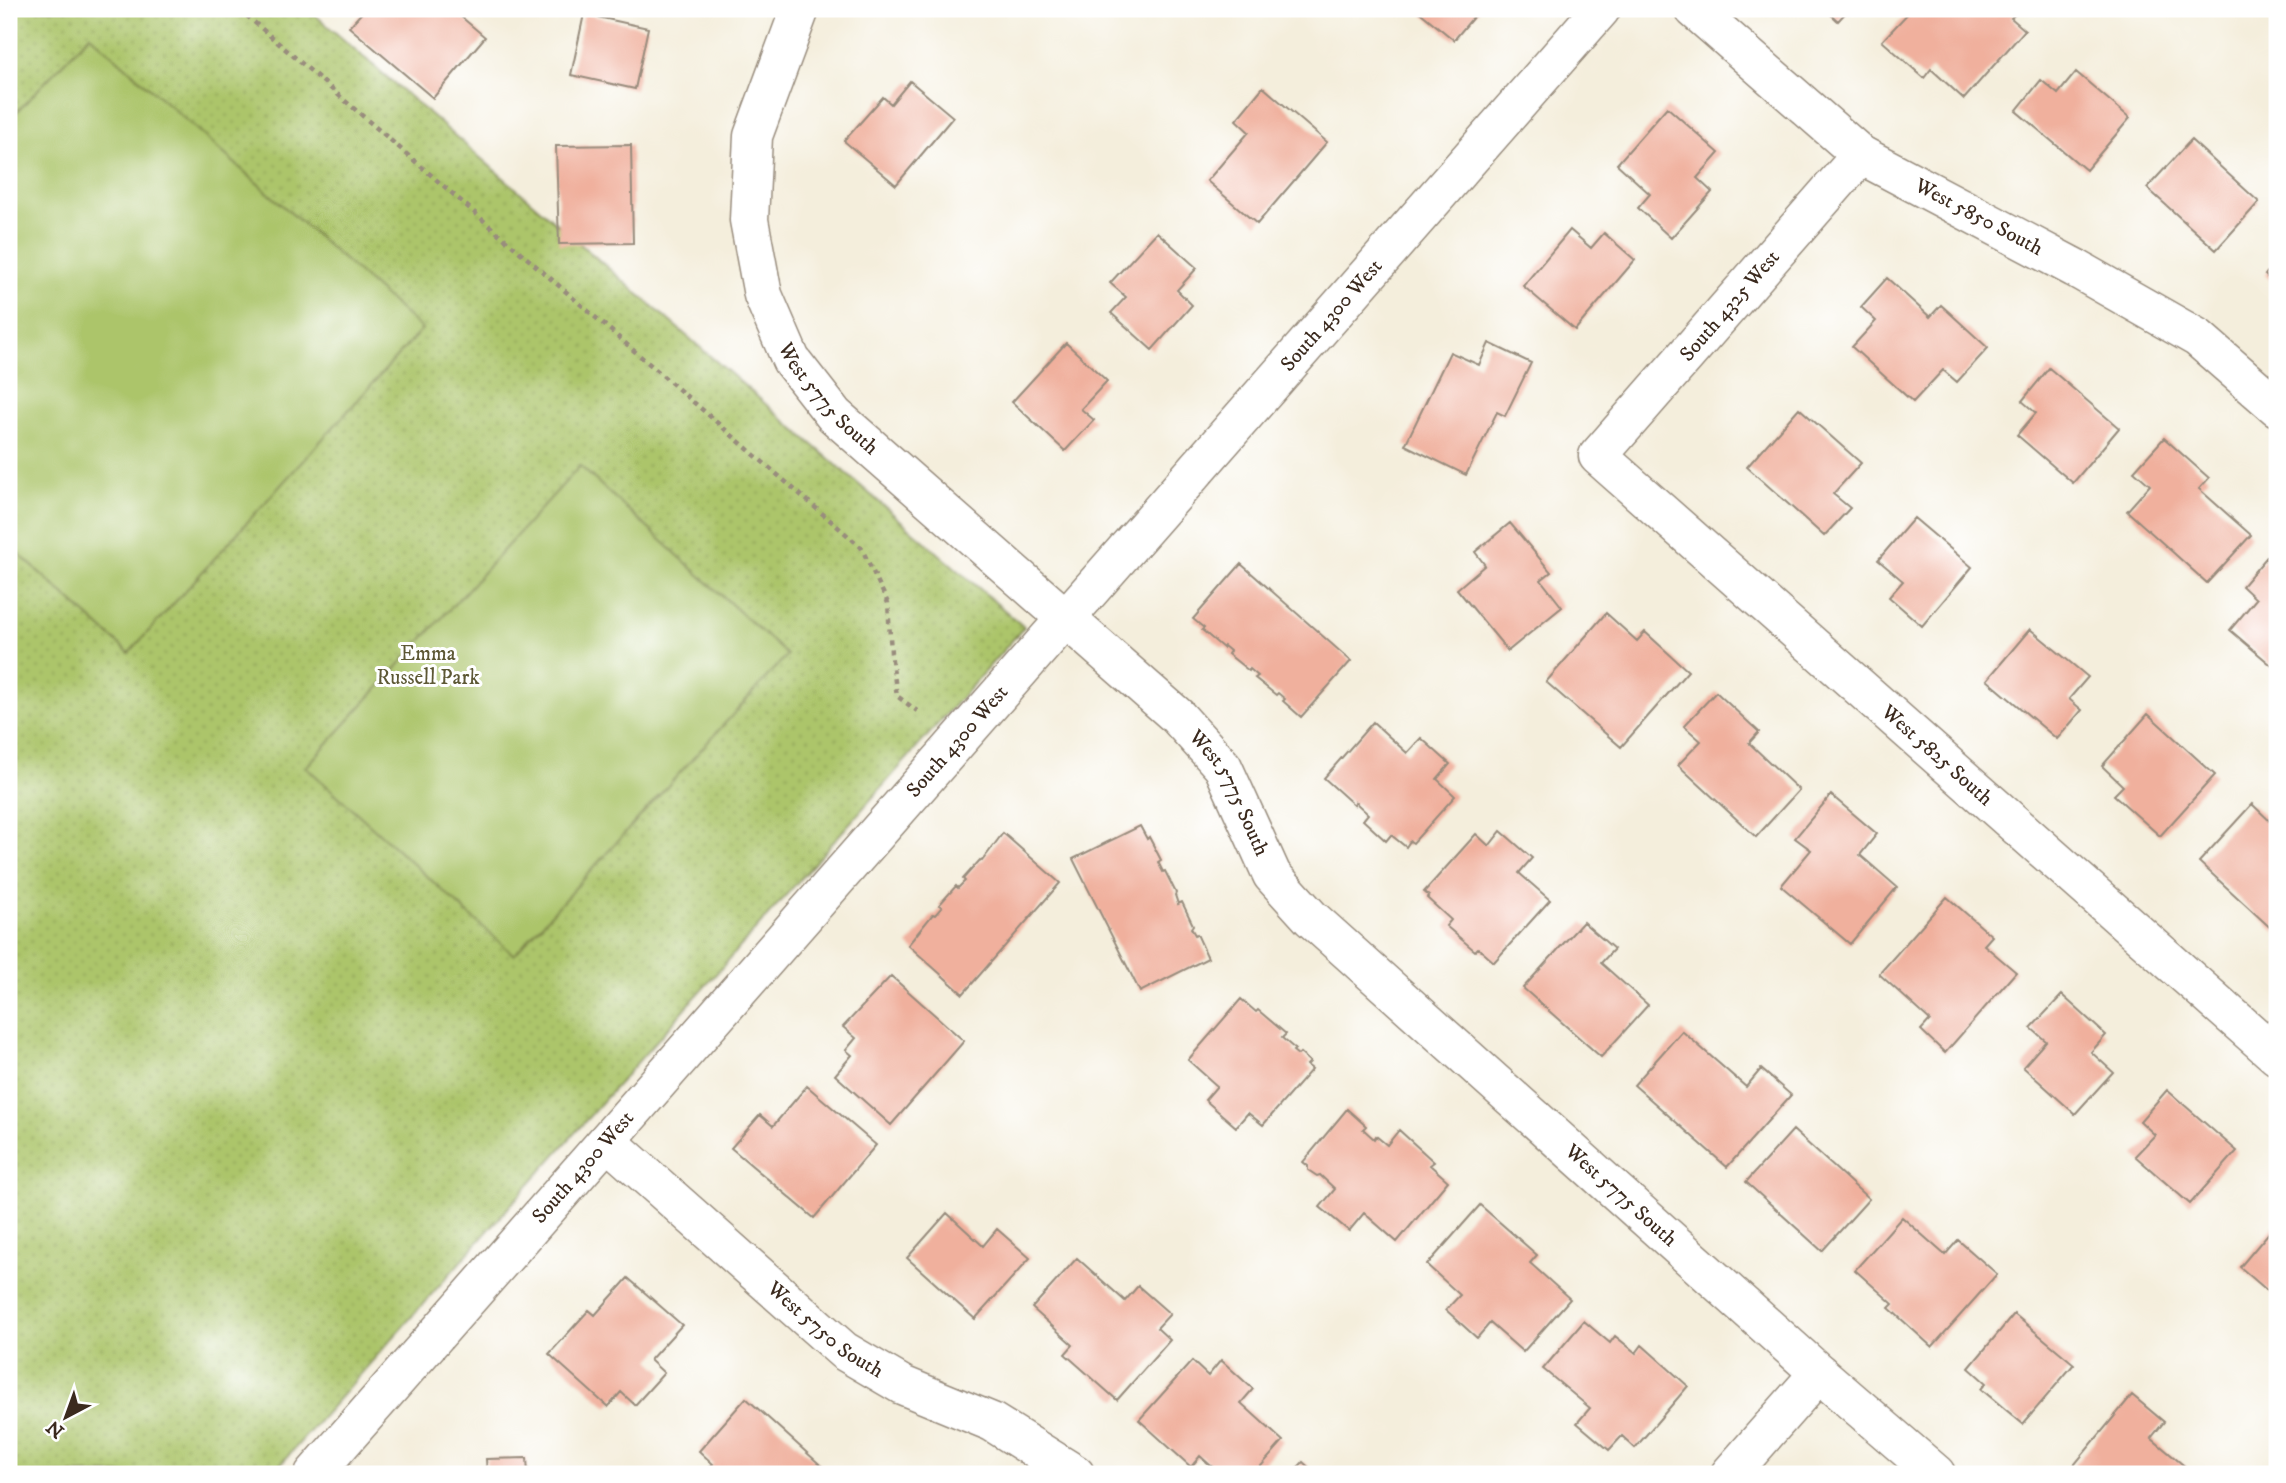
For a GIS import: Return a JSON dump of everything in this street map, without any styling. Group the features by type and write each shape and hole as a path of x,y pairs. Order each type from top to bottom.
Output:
{"street":[{"name":"West 5775 South","path":"800,9 752,136 749,220 763,295 791,360 834,415 1177,716 1223,767 1272,875 1311,918 1819,1373 1936,1474"},
{"name":"South 4300 West","path":"314,1474 1601,9"},
{"name":"West 5850 South","path":"1693,9 1861,155 2075,268 2198,338 2277,407"},
{"name":"South 4325 West","path":"1598,456 1861,155"},
{"name":"West 5825 South","path":"1598,456 2277,1056"},
{"name":"West 5750 South","path":"607,1141 844,1351 902,1385 992,1422 1075,1474"},
{"path":"1730,1474 1819,1373"}],"path":[{"path":"239,9 861,547 888,604 897,696 917,711"}],"green space":[{"name":"Emma Russell Park","path":"9,9 308,9 1024,627 272,1474 9,1474"},
{"path":"90,35 422,329 129,653 9,545 9,120"},
{"path":"580,466 787,655 514,955 306,767"}],"building":[{"path":"365,9 452,9 485,37 433,98 349,27"},
{"path":"939,9 1007,9 1007,13 939,12"},
{"path":"1416,9 1480,9 1454,40"},
{"path":"1825,9 1849,9 1838,21"},
{"path":"1912,9 2020,9 2011,18 2025,30 1964,99 1931,69 1924,78 1882,41"},
{"path":"584,14 648,28 635,89 571,75"},
{"path":"2076,72 2130,118 2086,170 2016,111 2041,80 2058,94"},
{"path":"910,81 953,117 896,185 844,141 883,97 891,104"},
{"path":"1263,87 1327,142 1257,224 1207,181 1249,132 1236,120"},
{"path":"1667,107 1719,153 1697,178 1712,192 1671,238 1638,208 1650,194 1617,164"},
{"path":"2191,140 2259,202 2216,250 2147,188"},
{"path":"631,145 633,243 559,244 556,146"},
{"path":"1570,230 1591,248 1604,233 1635,260 1575,330 1523,286"},
{"path":"1157,232 1197,268 1177,290 1192,305 1152,350 1111,313 1126,297 1110,283"},
{"path":"2277,260 2277,285 2265,275"},
{"path":"1887,278 1930,317 1941,305 1988,348 1957,382 1943,370 1913,402 1852,347 1876,321 1861,307"},
{"path":"1066,343 1107,381 1081,409 1094,420 1065,451 1012,402"},
{"path":"1489,343 1531,363 1505,416 1497,412 1466,475 1405,445 1450,352 1479,365"},
{"path":"2049,368 2119,428 2073,483 2017,435 2036,413 2022,401"},
{"path":"1799,408 1861,463 1833,494 1850,508 1824,536 1747,467"},
{"path":"2164,438 2209,478 2199,489 2251,535 2207,583 2127,511 2150,485 2134,471"},
{"path":"1914,518 1972,567 1922,626 1889,597 1903,581 1878,560"},
{"path":"1510,523 1551,572 1541,580 1562,607 1508,651 1457,589 1485,565 1475,552"},
{"path":"2277,545 2277,670 2230,630 2256,599 2242,586"},
{"path":"1241,564 1351,661 1301,717 1283,701 1285,699 1255,678 1258,676 1228,654 1230,651 1202,630 1204,628 1193,619"},
{"path":"1606,613 1637,641 1645,632 1688,671 1621,747 1546,682"},
{"path":"2030,629 2088,677 2069,699 2082,710 2057,739 1987,680"},
{"path":"1716,692 1759,732 1749,743 1799,790 1756,837 1678,765 1701,741 1684,726"},
{"path":"2148,714 2215,775 2160,836 2114,795 2123,786 2102,766"},
{"path":"1373,722 1407,753 1421,738 1450,764 1437,779 1455,796 1413,843 1410,841 1406,847 1391,835 1386,841 1363,820 1368,814 1324,778"},
{"path":"1831,795 1877,834 1860,855 1897,887 1850,944 1781,886 1811,850 1795,838"},
{"path":"2252,804 2277,828 2276,933 2199,862"},
{"path":"1140,826 1161,860 1158,862 1176,893 1178,904 1182,902 1193,925 1191,928 1195,935 1197,934 1208,958 1140,992 1073,859"},
{"path":"1501,831 1532,858 1519,873 1550,900 1494,962 1478,948 1475,951 1446,926 1451,920 1424,892 1476,834 1489,846"},
{"path":"1003,833 1060,883 963,994 908,945 942,907 939,905 956,886 958,888 965,881 963,879 980,860 982,861"},
{"path":"1947,897 1992,936 1984,945 2016,972 1945,1053 1921,1030 1930,1020 1879,974"},
{"path":"1583,922 1614,949 1601,963 1648,1005 1601,1057 1523,988"},
{"path":"891,976 964,1041 891,1125 835,1075 852,1055 846,1050 856,1038 843,1027"},
{"path":"2062,995 2106,1035 2091,1052 2113,1072 2075,1114 2023,1067 2046,1041 2031,1028"},
{"path":"1241,999 1286,1034 1282,1038 1295,1049 1293,1051 1298,1055 1300,1053 1310,1062 1307,1065 1312,1069 1263,1125 1248,1113 1236,1127 1205,1100 1217,1086 1188,1060"},
{"path":"1682,1031 1746,1087 1761,1069 1791,1095 1727,1167 1634,1085"},
{"path":"807,1086 876,1145 814,1218 731,1148 760,1115 773,1126"},
{"path":"2167,1090 2237,1151 2190,1204 2135,1156 2155,1135 2140,1121"},
{"path":"1347,1109 1366,1126 1363,1129 1374,1139 1376,1136 1387,1145 1399,1130 1434,1162 1430,1165 1448,1181 1397,1242 1364,1213 1349,1231 1320,1207 1335,1189 1320,1175 1308,1170 1308,1166 1303,1162"},
{"path":"1793,1130 1869,1199 1822,1251 1746,1182"},
{"path":"1480,1205 1537,1255 1530,1263 1570,1299 1523,1352 1490,1323 1477,1338 1446,1310 1460,1295 1427,1265"},
{"path":"947,1213 983,1246 997,1229 1030,1258 975,1319 907,1258"},
{"path":"1902,1217 1945,1255 1958,1240 1997,1274 1932,1347 1889,1308 1893,1304 1855,1270"},
{"path":"2277,1223 2277,1299 2240,1267"},
{"path":"1077,1258 1125,1301 1138,1286 1170,1314 1157,1328 1170,1340 1117,1400 1065,1354 1073,1345 1032,1308"},
{"path":"628,1278 682,1325 650,1360 664,1373 635,1405 621,1392 608,1407 549,1354 589,1310 595,1315"},
{"path":"2014,1314 2074,1364 2023,1424 1981,1389 1986,1383 1969,1368"},
{"path":"1584,1321 1610,1343 1615,1336 1636,1353 1642,1345 1688,1386 1635,1448 1622,1436 1609,1450 1577,1423 1590,1408 1543,1369"},
{"path":"1221,1360 1253,1389 1241,1403 1283,1441 1254,1474 1220,1474 1200,1456 1191,1467 1139,1420 1192,1361 1208,1376"},
{"path":"2132,1395 2164,1422 2151,1438 2194,1474 2085,1474 2074,1465"},
{"path":"746,1398 826,1470 822,1474 704,1474 713,1464 699,1451"},
{"path":"527,1458 528,1474 487,1474 486,1459"},
{"path":"1303,1462 1316,1474 1292,1474"}]}
